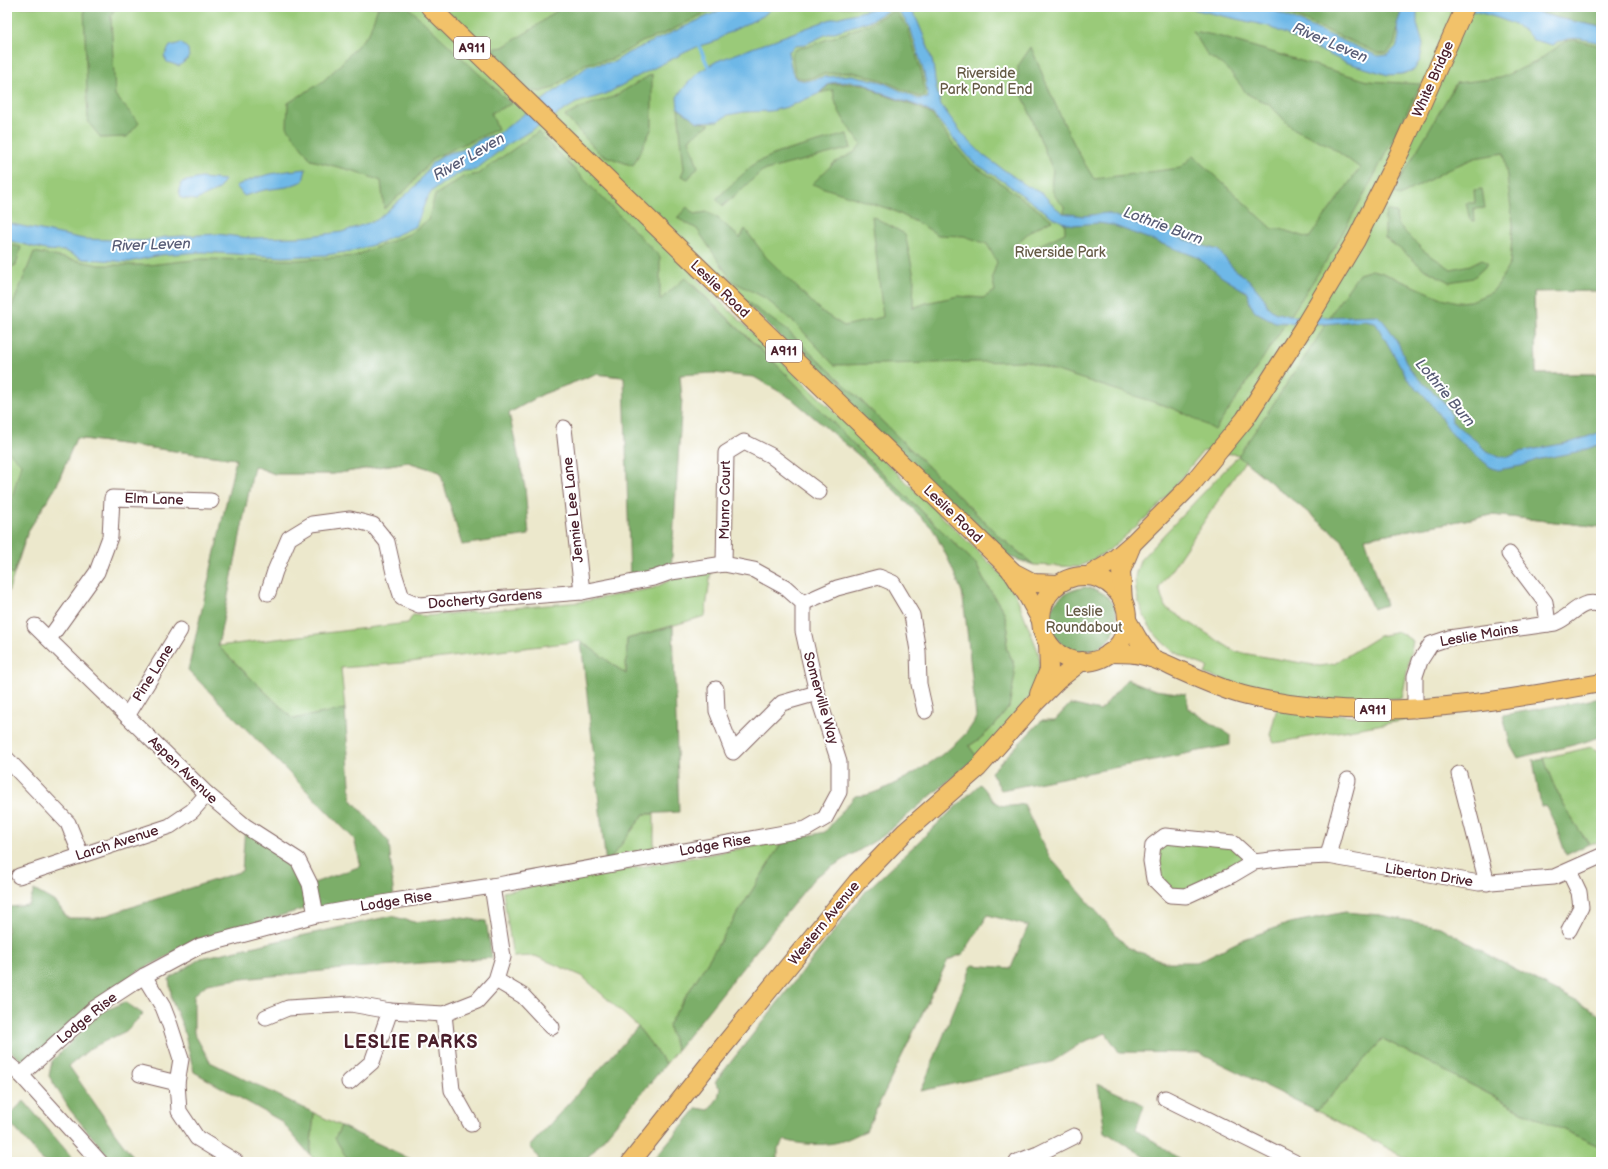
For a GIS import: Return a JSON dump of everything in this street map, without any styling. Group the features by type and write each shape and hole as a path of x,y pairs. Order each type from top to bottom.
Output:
{"main road":[{"name":"Leslie Road","path":"430,7 721,291 1011,570"},
{"name":"White Bridge","path":"1088,576 1110,563 1133,543 1191,485 1240,425 1334,278 1372,209 1402,150 1465,7"},
{"path":"1123,602 1121,571 1133,543"},
{"name":"A911","path":"1011,570 1034,583 1058,584"},
{"name":"A911","path":"1011,570 1041,620"},
{"name":"A911","path":"1151,658 1138,640 1127,620 1123,602 1117,592 1109,584 1099,578 1088,576 1068,579 1058,584 1049,594 1043,606 1041,620 1043,632 1048,642 1057,652 1069,659 1082,661 1097,659 1109,653 1131,653 1151,658 1192,677 1245,696 1309,707 1350,711 1415,710 1497,700 1601,683"},
{"path":"1109,653 1118,644 1124,632 1127,620"},
{"path":"1036,702 1049,670 1048,642"},
{"name":"Western Avenue","path":"631,1162 857,882 905,832 978,768 1036,702 1058,680 1082,661"}],"street":[{"name":"Jennie Lee Lane","path":"564,428 582,592"},
{"name":"Munro Court","path":"724,564 726,453 744,442 770,455 819,492"},
{"name":"Elm Lane","path":"49,639 97,572 110,537 112,498 211,501"},
{"name":"Docherty Gardens","path":"268,593 288,538 312,524 350,519 373,525 387,542 394,573 402,598 420,605 582,592"},
{"path":"1509,554 1545,602 1548,624"},
{"path":"582,592 654,578 671,572 724,564 754,570 785,587 803,604 837,588 879,577 893,583 912,614 918,651 919,684 925,711"},
{"name":"Leslie Mains","path":"1415,710 1415,676 1420,661 1431,644 1449,638 1562,621 1584,604 1591,603 1601,605"},
{"name":"Somerville Way","path":"803,604 803,631 817,693 839,762 839,792 825,818 813,825"},
{"name":"Aspen Avenue","path":"35,626 207,794 246,826 298,860 310,884 316,915"},
{"name":"Pine Lane","path":"127,716 180,630"},
{"path":"716,689 717,711 733,752 782,703 817,693"},
{"path":"7,759 68,823 81,855"},
{"path":"1459,774 1487,883"},
{"path":"1328,856 1348,780"},
{"name":"Larch Avenue","path":"19,876 170,826 192,811 207,794"},
{"name":"Lodge Rise","path":"21,1075 95,1008 144,976 200,946 316,915 492,886 806,829 813,825"},
{"name":"Liberton Drive","path":"1254,862 1233,843 1164,836 1153,845 1151,861 1154,879 1170,895 1186,896 1232,875 1254,862 1328,856 1450,879 1487,883 1554,877 1601,856"},
{"path":"1569,871 1579,892 1581,907 1569,930"},
{"path":"266,1017 288,1008 351,1004 390,1012 444,1014 477,1001 496,980 503,957 492,886"},
{"path":"144,976 163,1007 181,1059 177,1083 179,1111 198,1138 236,1162"},
{"path":"496,980 523,996 552,1027"},
{"path":"349,1082 372,1062 390,1012"},
{"path":"444,1014 452,1090 471,1124"},
{"path":"7,1063 21,1075 100,1162"},
{"path":"140,1074 177,1083"},
{"path":"1165,1098 1294,1162"},
{"path":"1017,1162 1038,1154 1074,1136"}],"green space":[{"name":"Riverside Park","path":"7,7 1601,7 1601,202 1534,292 1536,374 1601,374 1601,527 1492,515 1364,538 1252,456 1203,451 1156,509 1108,551 1079,567 1034,565 999,536 788,331 691,273 997,570 1016,595 1038,651 1040,662 1039,674 1033,693 977,757 969,746 981,738 996,724 1009,707 1013,661 1006,648 1008,630 1004,612 983,579 976,564 872,463 782,370 686,278 655,381 596,374 543,394 509,413 440,472 408,462 333,474 275,474 236,459 76,438 56,487 28,531 7,596 7,269 16,264 7,245"},
{"path":"84,7 115,7 111,17 115,95 139,123 127,137 101,138 88,122"},
{"path":"378,7 408,7 511,104 491,113 498,129 433,158 408,188 384,209 381,181 357,172 311,160 287,127 288,103 322,82 339,66 369,33"},
{"path":"562,7 717,7 668,32 642,42 612,59 585,64 553,88 541,92 525,90 484,50 503,47 532,29"},
{"path":"1274,7 1388,7 1393,9 1394,7 1403,7 1394,45 1387,53 1378,53"},
{"path":"1519,7 1601,7 1601,27 1557,18"},
{"path":"895,11 908,28 922,74 925,96 919,97 882,80 852,72 823,74 807,79 796,77 792,53 796,50 864,26"},
{"path":"1193,31 1218,36 1368,81 1421,84 1373,178 1332,252 1215,430 1190,416 1169,407 1026,361 834,365 798,326 765,298 732,281 697,229 677,218 687,207 694,214 707,212 719,219 740,238 745,229 766,257 821,311 844,326 883,317 872,216 905,234 914,276 913,308 926,303 958,296 983,298 995,291 992,277 997,262 987,244 964,236 938,235 892,210 812,184 834,163 855,152 861,144 847,125 840,112 834,98 833,90 820,93 830,84 864,84 879,93 920,108 932,115 954,145 971,164 998,181 1052,220 1032,230 1011,248 1018,255 1065,233 1064,206 1056,198 1052,190 1053,171 1018,84 1018,66 1031,47 1052,98 1076,147 1094,179 1180,168 1193,156 1273,229 1280,229 1309,238 1360,168 1330,146 1292,128 1270,105 1247,94 1231,73 1221,64 1208,56"},
{"path":"1575,40 1601,46 1601,291 1534,292 1536,374 1601,374 1601,527 1492,515 1365,538 1386,605 1373,609 1342,540 1238,456 1315,342 1336,306 1359,274 1372,270 1383,273 1442,298 1458,302 1471,301 1492,292 1499,283 1510,263 1513,224 1504,153 1475,158 1451,168 1400,196 1393,192 1456,83 1500,78 1536,62 1566,41"},
{"path":"652,74 652,128 633,166 600,154 565,116 585,106 613,97"},
{"path":"678,108 698,122 710,124 689,139 698,167 688,179 681,176 684,169"},
{"path":"538,132 660,257 660,300 685,278 782,370 872,463 976,564 983,579 1004,612 1008,630 1006,648 1013,661 1015,675 1009,707 996,724 981,738 969,746 977,757 883,836 815,877 677,1050 668,1025 783,841 825,832 855,796 868,795 883,789 930,763 960,740 970,728 976,717 962,592 933,529 863,459 792,399 754,377 713,373 680,375 682,399 671,572 630,582 624,377 596,374 543,394 509,413 525,487 529,535 462,545 440,472 408,462 333,474 275,474 254,466 218,646 293,719 345,709 351,799 389,842 394,901 316,915 314,906 201,939 141,970 111,988 25,1064 7,1048 7,904 10,907 29,905 34,890 57,903 67,918 98,918 242,871 245,826 298,860 311,884 361,866 354,839 188,670 236,459 76,438 56,487 28,531 13,575 7,571 9,509 21,464 7,450 7,319 34,252 99,265 148,265 202,259 297,260 355,256 409,234 428,220 435,195 463,177 478,174"},
{"path":"847,134 851,148 762,171 723,206 716,199 755,163 778,153"},
{"path":"1482,189 1485,208 1474,209 1475,221 1470,220 1466,203 1475,203 1474,190"},
{"path":"1387,210 1396,213 1397,224 1424,251 1451,269 1470,265 1482,259 1488,264 1473,278 1449,282 1424,269 1385,238 1385,217"},
{"path":"7,244 21,247 16,265 7,269"},
{"path":"738,295 788,331 999,536 1034,565 1000,554"},
{"path":"1238,456 1245,461 1159,588 1165,607 1236,652 1320,666 1334,664 1379,636 1399,632 1413,641 1402,698 1341,701 1263,692 1205,674 1208,667 1177,653 1168,647 1153,631 1138,600 1135,576 1140,560"},
{"path":"711,572 705,616 627,639 626,674 581,641 402,663 341,668 345,709 293,719 218,646 408,623 413,615 426,616 580,602 654,588 672,579"},
{"name":"Leslie Roundabout","path":"1085,587 1102,593 1112,602 1117,614 1116,626 1110,637 1101,646 1089,651 1075,650 1062,645 1054,634 1051,624 1052,608 1056,602 1068,593"},
{"path":"673,626 679,812 644,814 606,865 581,641 626,674 627,639"},
{"path":"1127,679 1155,690 1186,694 1189,709 1230,735 1230,745 1001,790 991,772 1042,720 1055,720 1070,704 1100,711"},
{"path":"1601,698 1601,736 1571,746 1518,758 1510,744 1503,715"},
{"path":"1277,708 1355,716 1418,718 1274,743 1270,735"},
{"path":"1591,747 1601,753 1601,842 1589,844 1575,824 1557,792 1544,758"},
{"path":"1544,758 1557,792 1575,824 1589,844 1566,855 1556,826 1546,806 1541,807 1533,760"},
{"path":"980,784 993,800 1000,805 1007,806 1024,804 1048,855 1127,947 1165,962 1197,962 1244,939 1290,923 1345,912 1380,915 1440,927 1512,968 1595,1011 1601,1016 1601,1147 1524,1112 1383,1039 1317,1111 1199,1053 1119,1052 1106,1033 1083,1042 1052,1062 921,1091 972,965 1011,968 1028,926 988,915 963,954 948,960 866,1131 842,1141 827,1144 805,1144 785,1140 778,1148 778,1162 651,1162 697,1108 709,1110 718,1098 720,1088 715,1082 866,891"},
{"path":"644,814 654,814 654,856 606,865"},
{"path":"1165,836 1233,843 1254,862 1170,895 1151,861"},
{"path":"783,841 668,1025 677,1050 666,1064 638,1027 582,976 535,956 513,957 503,892"},
{"path":"391,916 414,922 454,917 486,921 492,958 353,968 232,980 207,984 194,995 194,1033 210,1062 314,1113 310,1155 281,1121 194,1072 183,1027 172,1001 169,979 201,958"},
{"path":"125,1002 143,1014 126,1031 91,1048 69,1066 137,1162 113,1162 70,1110 49,1076 52,1061 100,1013"},
{"path":"638,1027 666,1064 584,1162 536,1162 539,1159 530,1146"},
{"path":"1383,1039 1524,1112 1601,1147 1601,1162 1414,1162 1317,1111"},
{"path":"1098,1084 1144,1105 1136,1129 1184,1162 1154,1162 1105,1132"},
{"path":"24,1101 76,1162 44,1162 7,1119 7,1117"},
{"path":"314,1113 341,1126 335,1138 349,1162 317,1162 310,1155"},
{"path":"341,1126 417,1162 349,1162 335,1138"}],"water":[{"name":"River Leven","path":"727,7 773,7 763,16 724,35 717,41 699,46 686,52 606,94 576,103 507,145 475,170 463,171 443,183 432,191 426,200 416,226 376,244 352,251 326,255 283,257 202,252 160,255 129,262 83,259 65,251 46,250 7,240 7,223 84,239 143,241 165,237 217,234 249,238 301,237 342,232 377,220 416,186 432,163 448,153 462,150 483,138 498,134 588,66 614,62 628,53"},
{"path":"880,7 909,7 917,20 927,44 933,64 936,87 941,105 964,136 984,156 1027,186 1043,194 1063,213 1083,216 1107,213 1139,225 1170,230 1175,236 1218,250 1233,268 1249,280 1264,298 1268,307 1274,312 1289,316 1328,317 1377,315 1386,325 1399,345 1411,370 1441,400 1450,414 1452,422 1485,450 1499,457 1509,457 1519,452 1572,442 1601,432 1601,444 1581,451 1536,460 1521,466 1498,470 1490,467 1452,434 1431,403 1409,381 1375,322 1364,320 1326,324 1275,322 1256,312 1250,304 1248,293 1222,277 1197,257 1112,225 1098,223 1074,225 1062,222 1051,216 1000,179 973,162 933,114 921,107 879,92 864,83 830,83 818,94 787,107 771,111 744,112 728,115 718,121 698,122 678,108 677,97 687,84 699,72 717,61 828,20","holes":["896,8 910,27 924,73 928,98 918,99 882,82 852,75 823,77 807,81 796,79 792,71 788,52 795,46 804,45 825,35 872,20 889,10"]},
{"name":"River Leven","path":"1183,7 1266,7 1378,56 1388,55 1397,46 1399,35 1397,24 1403,7 1419,7 1417,8 1417,24 1423,44 1420,60 1414,70 1402,74 1388,75 1345,62 1268,26"},
{"path":"1457,7 1519,7 1557,18 1601,27 1601,43 1571,38 1553,45 1533,40 1519,27 1509,22"},
{"path":"181,43 188,49 189,58 179,66 167,62 164,56 170,46"},
{"path":"306,169 303,181 287,187 264,190 244,196 236,186 270,174"},
{"path":"201,178 225,180 218,190 196,200 181,198 179,189 182,182"}],"waterway":[{"path":"699,46 708,66"}],"district":[{"name":"LESLIE PARKS","path":"411,1042"}],"park label":[{"name":"Riverside Park Pond End","path":"986,82"}],"water label":[{"name":"Lothrie Burn","path":"1163,226"},
{"name":"Lothrie Burn","path":"1445,393"}]}
